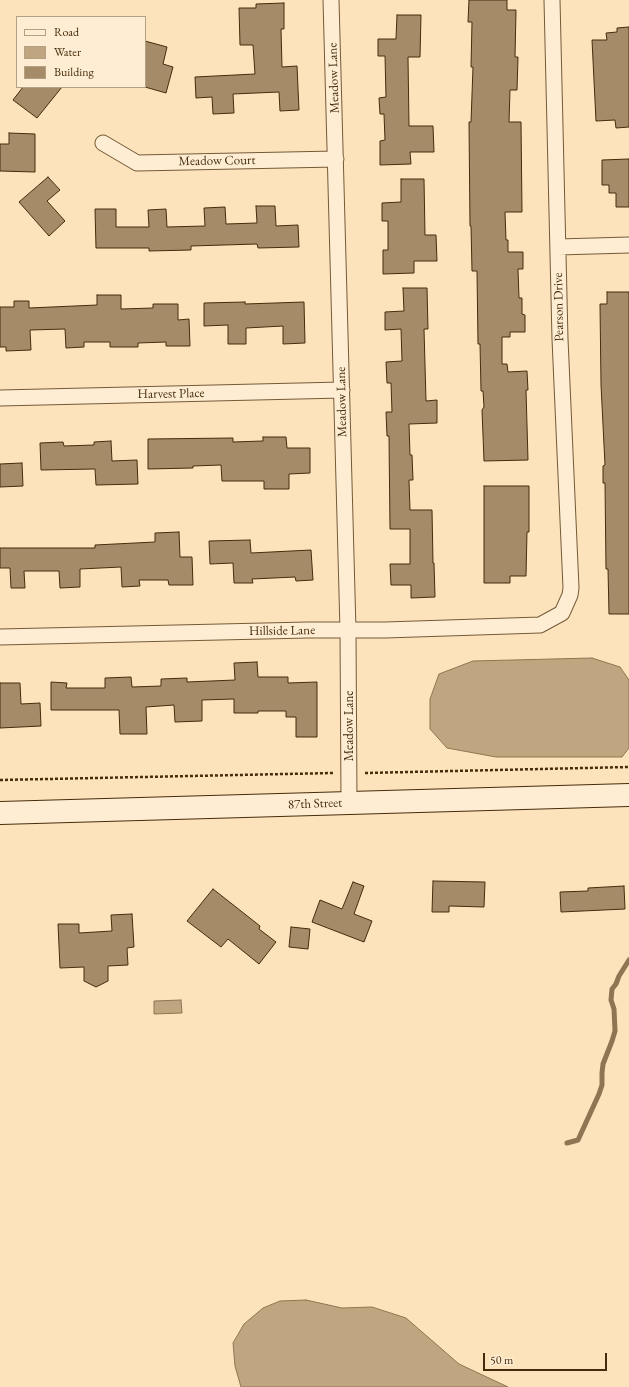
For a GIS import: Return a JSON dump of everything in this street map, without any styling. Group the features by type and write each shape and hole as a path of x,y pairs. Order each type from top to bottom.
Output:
{"main road":[{"name":"87th Street","path":"0,812 349,804 629,795"}],"street":[{"name":"Meadow Lane","path":"331,0 348,630 349,804"},
{"name":"Pearson Drive","path":"552,0 560,338 571,588 570,595 562,613"},
{"name":"Meadow Court","path":"103,143 137,163 336,159"},
{"path":"558,247 629,245"},
{"name":"Harvest Place","path":"0,398 342,390"},
{"name":"Hillside Lane","path":"0,638 540,625 562,613"}],"path":[{"path":"364,773 629,767"},
{"path":"0,780 333,773"}],"water":[{"path":"592,658 620,667 629,680 629,748 622,757 496,757 447,748 430,729 430,699 439,674 473,661"},
{"path":"181,1000 182,1013 154,1014 154,1001"},
{"path":"306,1300 342,1308 372,1307 406,1318 459,1364 508,1387 241,1387 235,1366 233,1343 244,1324 263,1308 280,1301"}],"building":[{"path":"469,0 507,0 507,10 516,10 515,57 518,57 517,90 510,90 509,122 521,122 522,212 505,212 508,252 523,252 523,269 518,269 519,298 522,298 522,314 525,315 525,332 510,332 510,337 502,337 502,364 507,364 508,372 527,371 528,390 526,390 528,460 484,461 482,410 484,407 483,391 481,391 480,344 478,344 477,271 472,271 470,226 469,122 471,122 473,67 471,67 472,22 468,22"},
{"path":"284,3 284,29 281,29 282,67 297,66 299,110 280,111 279,92 233,94 234,113 213,114 212,97 196,98 195,77 255,74 253,45 240,45 239,8 256,8 256,4"},
{"path":"397,15 421,15 420,57 408,57 409,126 433,126 434,152 410,152 411,164 380,165 380,141 385,140 384,114 380,114 379,98 386,97 385,56 378,56 378,39 396,39"},
{"path":"629,27 629,127 616,128 615,120 596,121 592,40 607,40 606,33 617,32 617,28"},
{"path":"146,41 167,47 163,64 173,67 166,93 146,87"},
{"path":"22,88 61,88 37,118 13,100"},
{"path":"9,133 35,134 35,172 0,171 0,144 9,144"},
{"path":"629,159 629,207 616,207 616,193 609,193 609,185 602,185 602,160"},
{"path":"48,177 60,190 47,201 65,221 49,236 19,202"},
{"path":"401,179 424,179 425,235 436,235 437,261 414,261 414,273 383,274 383,250 388,250 388,221 382,221 382,203 401,202"},
{"path":"256,206 275,206 276,226 298,225 299,247 258,248 257,244 191,246 191,250 149,251 149,248 96,248 95,209 116,209 116,227 149,227 148,210 166,209 167,227 205,226 204,208 225,207 226,224 257,223"},
{"path":"403,288 427,288 428,329 424,329 426,401 437,400 437,423 409,424 410,455 412,455 413,480 409,480 410,510 432,510 435,597 411,598 411,585 391,585 390,564 410,564 410,529 390,529 389,436 387,436 386,412 392,412 391,383 387,383 386,362 402,361 401,329 385,330 385,312 404,311"},
{"path":"607,292 629,292 629,614 609,614 608,569 606,569 605,483 603,483 603,466 605,465 601,385 600,304 607,304"},
{"path":"97,295 121,295 121,309 153,308 153,304 178,304 178,320 189,319 190,346 166,346 166,342 138,343 138,347 110,347 110,342 84,342 84,347 66,348 65,329 30,330 31,350 6,351 6,347 0,347 0,307 14,307 14,301 29,301 29,308 97,305"},
{"path":"245,302 245,304 304,302 305,343 283,344 283,326 246,328 246,344 228,344 228,325 204,326 204,303"},
{"path":"263,437 286,437 287,448 310,448 310,473 289,474 289,489 264,489 264,481 222,481 221,465 193,466 193,468 148,469 148,439 233,438 233,442 263,441"},
{"path":"111,441 112,461 137,460 138,484 96,485 95,469 41,470 40,443 63,442 64,446 94,445 94,442"},
{"path":"22,463 23,486 0,487 0,464"},
{"path":"484,486 529,486 529,532 527,532 526,576 510,576 510,583 484,583"},
{"path":"179,532 180,557 192,557 193,585 169,585 168,580 139,580 140,586 122,587 121,567 80,569 80,587 60,588 59,571 24,571 25,588 11,588 10,568 0,568 0,548 95,548 95,545 155,542 155,533"},
{"path":"250,540 251,553 311,550 313,580 296,581 295,577 252,579 253,583 234,583 233,563 210,564 209,541"},
{"path":"257,662 258,677 288,677 288,683 317,682 317,737 296,737 296,717 286,717 286,711 234,713 234,699 202,700 202,721 175,722 174,705 146,707 147,734 120,734 119,710 51,710 51,682 67,683 66,688 105,688 105,678 131,677 132,687 161,686 161,679 187,678 187,682 235,680 234,663"},
{"path":"0,683 20,683 21,704 40,703 41,726 0,728"},
{"path":"433,881 485,882 484,907 449,906 449,912 432,912"},
{"path":"353,882 364,886 354,914 372,921 364,942 312,922 320,900 342,909"},
{"path":"624,886 625,909 561,912 560,892 588,891 588,888"},
{"path":"213,889 260,926 259,929 276,942 259,964 228,939 221,947 187,921"},
{"path":"132,914 134,947 127,948 128,965 108,966 108,981 96,987 84,981 84,967 60,968 58,924 79,924 79,933 112,931 111,915"},
{"path":"291,927 310,929 308,949 289,947"}],"waterway":[{"path":"567,1143 578,1140 599,1094 602,1085 603,1064 615,1031 614,1009 611,1000 612,989 629,960"}]}
